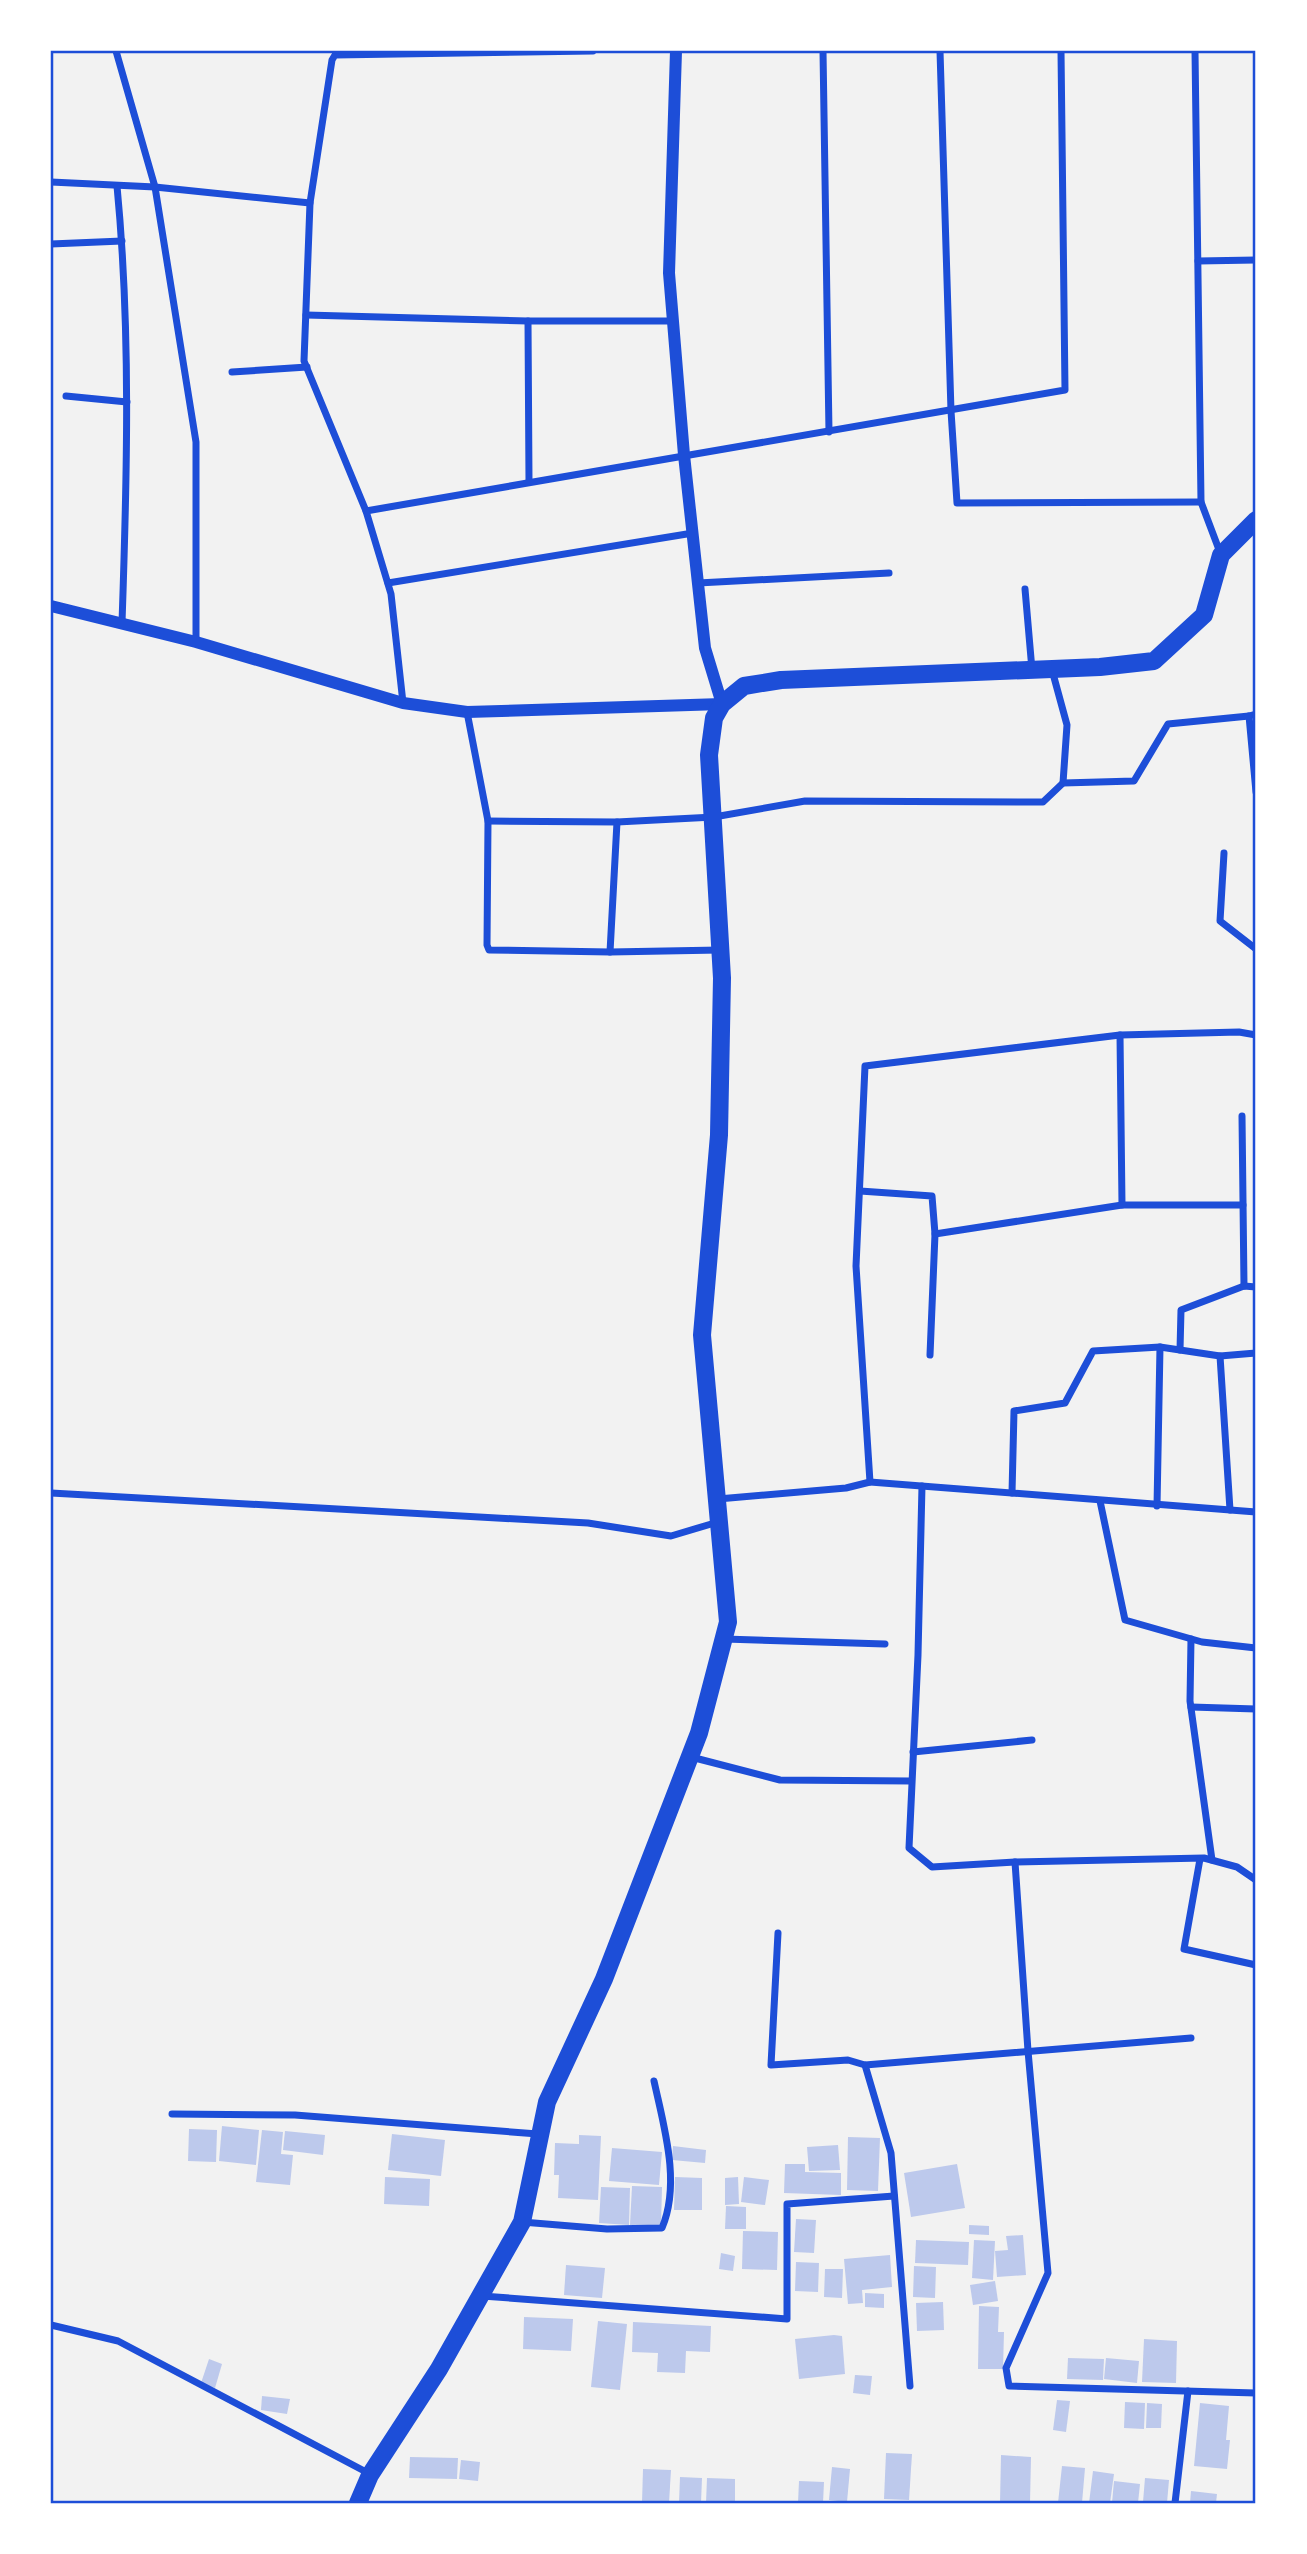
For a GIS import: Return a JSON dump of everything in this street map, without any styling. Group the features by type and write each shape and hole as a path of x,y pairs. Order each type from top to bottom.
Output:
{"main road":[{"path":"358,2503 370,2474 432,2381 523,2222 547,2102 604,1979 690,1757 699,1733 728,1622 702,1335 719,1135 722,978 709,755 714,718 722,704 744,686 781,680 901,673 1052,670 1154,661 1204,615 1222,555 1256,520"}],"street":[{"path":"116,51 155,187 196,442 196,642"},
{"path":"403,703 388,583 366,511 304,361 310,203 332,60 335,55 593,51"},
{"path":"51,606 196,642 403,703 467,712 722,704 705,648 684,456 669,273 676,51"},
{"path":"822,51 829,432"},
{"path":"940,51 951,411 957,503 1201,502"},
{"path":"366,511 1065,390 1061,51"},
{"path":"1195,51 1201,502 1222,555"},
{"path":"51,182 155,187 310,203"},
{"path":"117,186 122,241 128,452 122,623"},
{"path":"51,244 122,241"},
{"path":"1198,261 1256,260"},
{"path":"306,315 674,321"},
{"path":"528,320 529,482"},
{"path":"232,372 307,367"},
{"path":"66,397 127,402"},
{"path":"388,583 693,533"},
{"path":"698,583 889,573"},
{"path":"1025,589 1032,671"},
{"path":"1052,670 1067,725 1063,783"},
{"path":"467,712 488,821 486,945 489,950 720,950"},
{"path":"488,821 617,822 714,817 805,802 1043,802 1063,783 1134,780 1168,724 1253,715 1256,792"},
{"path":"610,952 617,822"},
{"path":"1224,853 1220,920 1256,948"},
{"path":"870,1482 856,1266 865,1066 1120,1035 1238,1032 1256,1035"},
{"path":"1120,1035 1122,1205"},
{"path":"1242,1116 1244,1286"},
{"path":"860,1191 932,1196 935,1234 930,1355"},
{"path":"935,1234 1122,1205 1243,1205"},
{"path":"1180,1350 1181,1310 1244,1286 1256,1287"},
{"path":"1157,1506 1160,1347"},
{"path":"1012,1493 1014,1411 1065,1403 1093,1351 1160,1347 1220,1356 1256,1353"},
{"path":"1220,1356 1230,1510"},
{"path":"718,1499 846,1488 870,1482 1256,1512"},
{"path":"922,1486 909,1848 932,1867 1015,1862 1200,1858 1237,1867 1256,1880"},
{"path":"51,1493 588,1522 671,1536 720,1521"},
{"path":"1100,1501 1125,1620 1191,1639 1256,1648"},
{"path":"724,1639 885,1644"},
{"path":"1191,1639 1191,1707 1212,1860"},
{"path":"1191,1707 1256,1709"},
{"path":"913,1752 1032,1740"},
{"path":"690,1757 780,1780 911,1781"},
{"path":"1200,1858 1185,1949 1256,1965"},
{"path":"1015,1862 1028,2051 1048,2273 1006,2368 1009,2386 1256,2393"},
{"path":"778,1933 771,2065 848,2060 865,2065 1191,2038"},
{"path":"865,2065 891,2154 911,2385"},
{"path":"523,2222 607,2228 662,2228 667,2217 670,2184 667,2138 654,2081"},
{"path":"172,2114 295,2115 541,2134"},
{"path":"482,2296 787,2319 787,2204 894,2196"},
{"path":"51,2325 118,2342 370,2474"},
{"path":"1175,2503 1188,2392"}],"building":[{"path":"222,2126 259,2130 256,2165 219,2161"},
{"path":"189,2129 217,2130 216,2162 188,2161"},
{"path":"262,2130 283,2132 281,2154 293,2155 290,2185 256,2182"},
{"path":"285,2131 325,2135 323,2155 283,2150"},
{"path":"392,2134 445,2140 441,2176 388,2170"},
{"path":"579,2135 601,2136 598,2200 558,2198 559,2175 554,2175 555,2143 579,2144"},
{"path":"848,2137 880,2138 878,2191 847,2190"},
{"path":"838,2145 840,2170 809,2171 807,2147"},
{"path":"673,2146 706,2150 705,2163 672,2160"},
{"path":"612,2148 662,2152 659,2185 609,2181"},
{"path":"785,2164 805,2164 805,2172 841,2173 841,2195 784,2193"},
{"path":"957,2164 965,2208 911,2217 904,2173"},
{"path":"385,2177 430,2179 429,2206 384,2204"},
{"path":"675,2177 702,2178 702,2210 674,2210"},
{"path":"738,2177 739,2204 725,2205 725,2178"},
{"path":"744,2177 769,2180 765,2205 741,2202"},
{"path":"632,2186 662,2187 661,2226 630,2225"},
{"path":"601,2187 630,2188 629,2225 599,2223"},
{"path":"726,2206 746,2207 746,2229 725,2229"},
{"path":"796,2219 816,2220 814,2253 794,2252"},
{"path":"969,2225 989,2226 989,2235 969,2234"},
{"path":"743,2231 778,2232 777,2270 742,2269"},
{"path":"1023,2235 1026,2275 997,2277 995,2251 1008,2250 1006,2236"},
{"path":"916,2240 969,2242 968,2265 915,2263"},
{"path":"974,2240 995,2241 993,2280 972,2278"},
{"path":"721,2253 735,2256 733,2271 719,2269"},
{"path":"890,2255 892,2287 862,2290 863,2303 848,2304 844,2259"},
{"path":"796,2262 819,2263 818,2292 795,2291"},
{"path":"566,2265 605,2268 602,2298 564,2295"},
{"path":"914,2266 936,2267 935,2298 913,2297"},
{"path":"825,2269 843,2269 842,2298 824,2297"},
{"path":"995,2281 998,2301 973,2305 970,2285"},
{"path":"865,2293 884,2294 884,2308 865,2307"},
{"path":"943,2302 944,2330 917,2331 916,2303"},
{"path":"979,2306 999,2307 998,2332 1004,2332 1003,2369 978,2369"},
{"path":"524,2317 573,2319 571,2351 523,2349"},
{"path":"598,2321 627,2324 620,2390 591,2387"},
{"path":"633,2322 711,2326 710,2352 686,2351 685,2373 657,2372 658,2353 632,2352"},
{"path":"842,2336 845,2374 799,2379 795,2339"},
{"path":"1144,2339 1177,2341 1176,2383 1142,2382"},
{"path":"1068,2358 1104,2359 1103,2380 1067,2379"},
{"path":"1106,2358 1139,2361 1137,2383 1104,2379"},
{"path":"209,2359 222,2364 215,2388 201,2383"},
{"path":"855,2375 872,2376 870,2395 853,2393"},
{"path":"262,2396 290,2399 287,2414 261,2410"},
{"path":"1057,2400 1070,2401 1066,2432 1053,2430"},
{"path":"1125,2402 1145,2403 1144,2429 1124,2428"},
{"path":"1147,2403 1162,2404 1161,2428 1146,2428"},
{"path":"1200,2403 1229,2406 1227,2469 1194,2466"},
{"path":"886,2453 912,2454 909,2500 884,2499"},
{"path":"1001,2455 1031,2457 1030,2503 1000,2503"},
{"path":"410,2457 458,2458 457,2479 409,2478"},
{"path":"461,2460 480,2462 478,2481 459,2479"},
{"path":"1062,2466 1085,2468 1082,2503 1058,2503"},
{"path":"832,2467 850,2469 847,2502 829,2500"},
{"path":"643,2469 671,2470 669,2503 642,2503"},
{"path":"1093,2471 1114,2474 1110,2503 1089,2503"},
{"path":"680,2477 702,2478 701,2503 679,2503"},
{"path":"707,2478 735,2479 735,2503 706,2503"},
{"path":"1145,2478 1169,2480 1167,2503 1143,2502"},
{"path":"799,2481 824,2482 823,2503 798,2503"},
{"path":"1114,2481 1140,2484 1138,2503 1112,2503"},
{"path":"1191,2491 1217,2494 1216,2503 1190,2503"}]}
